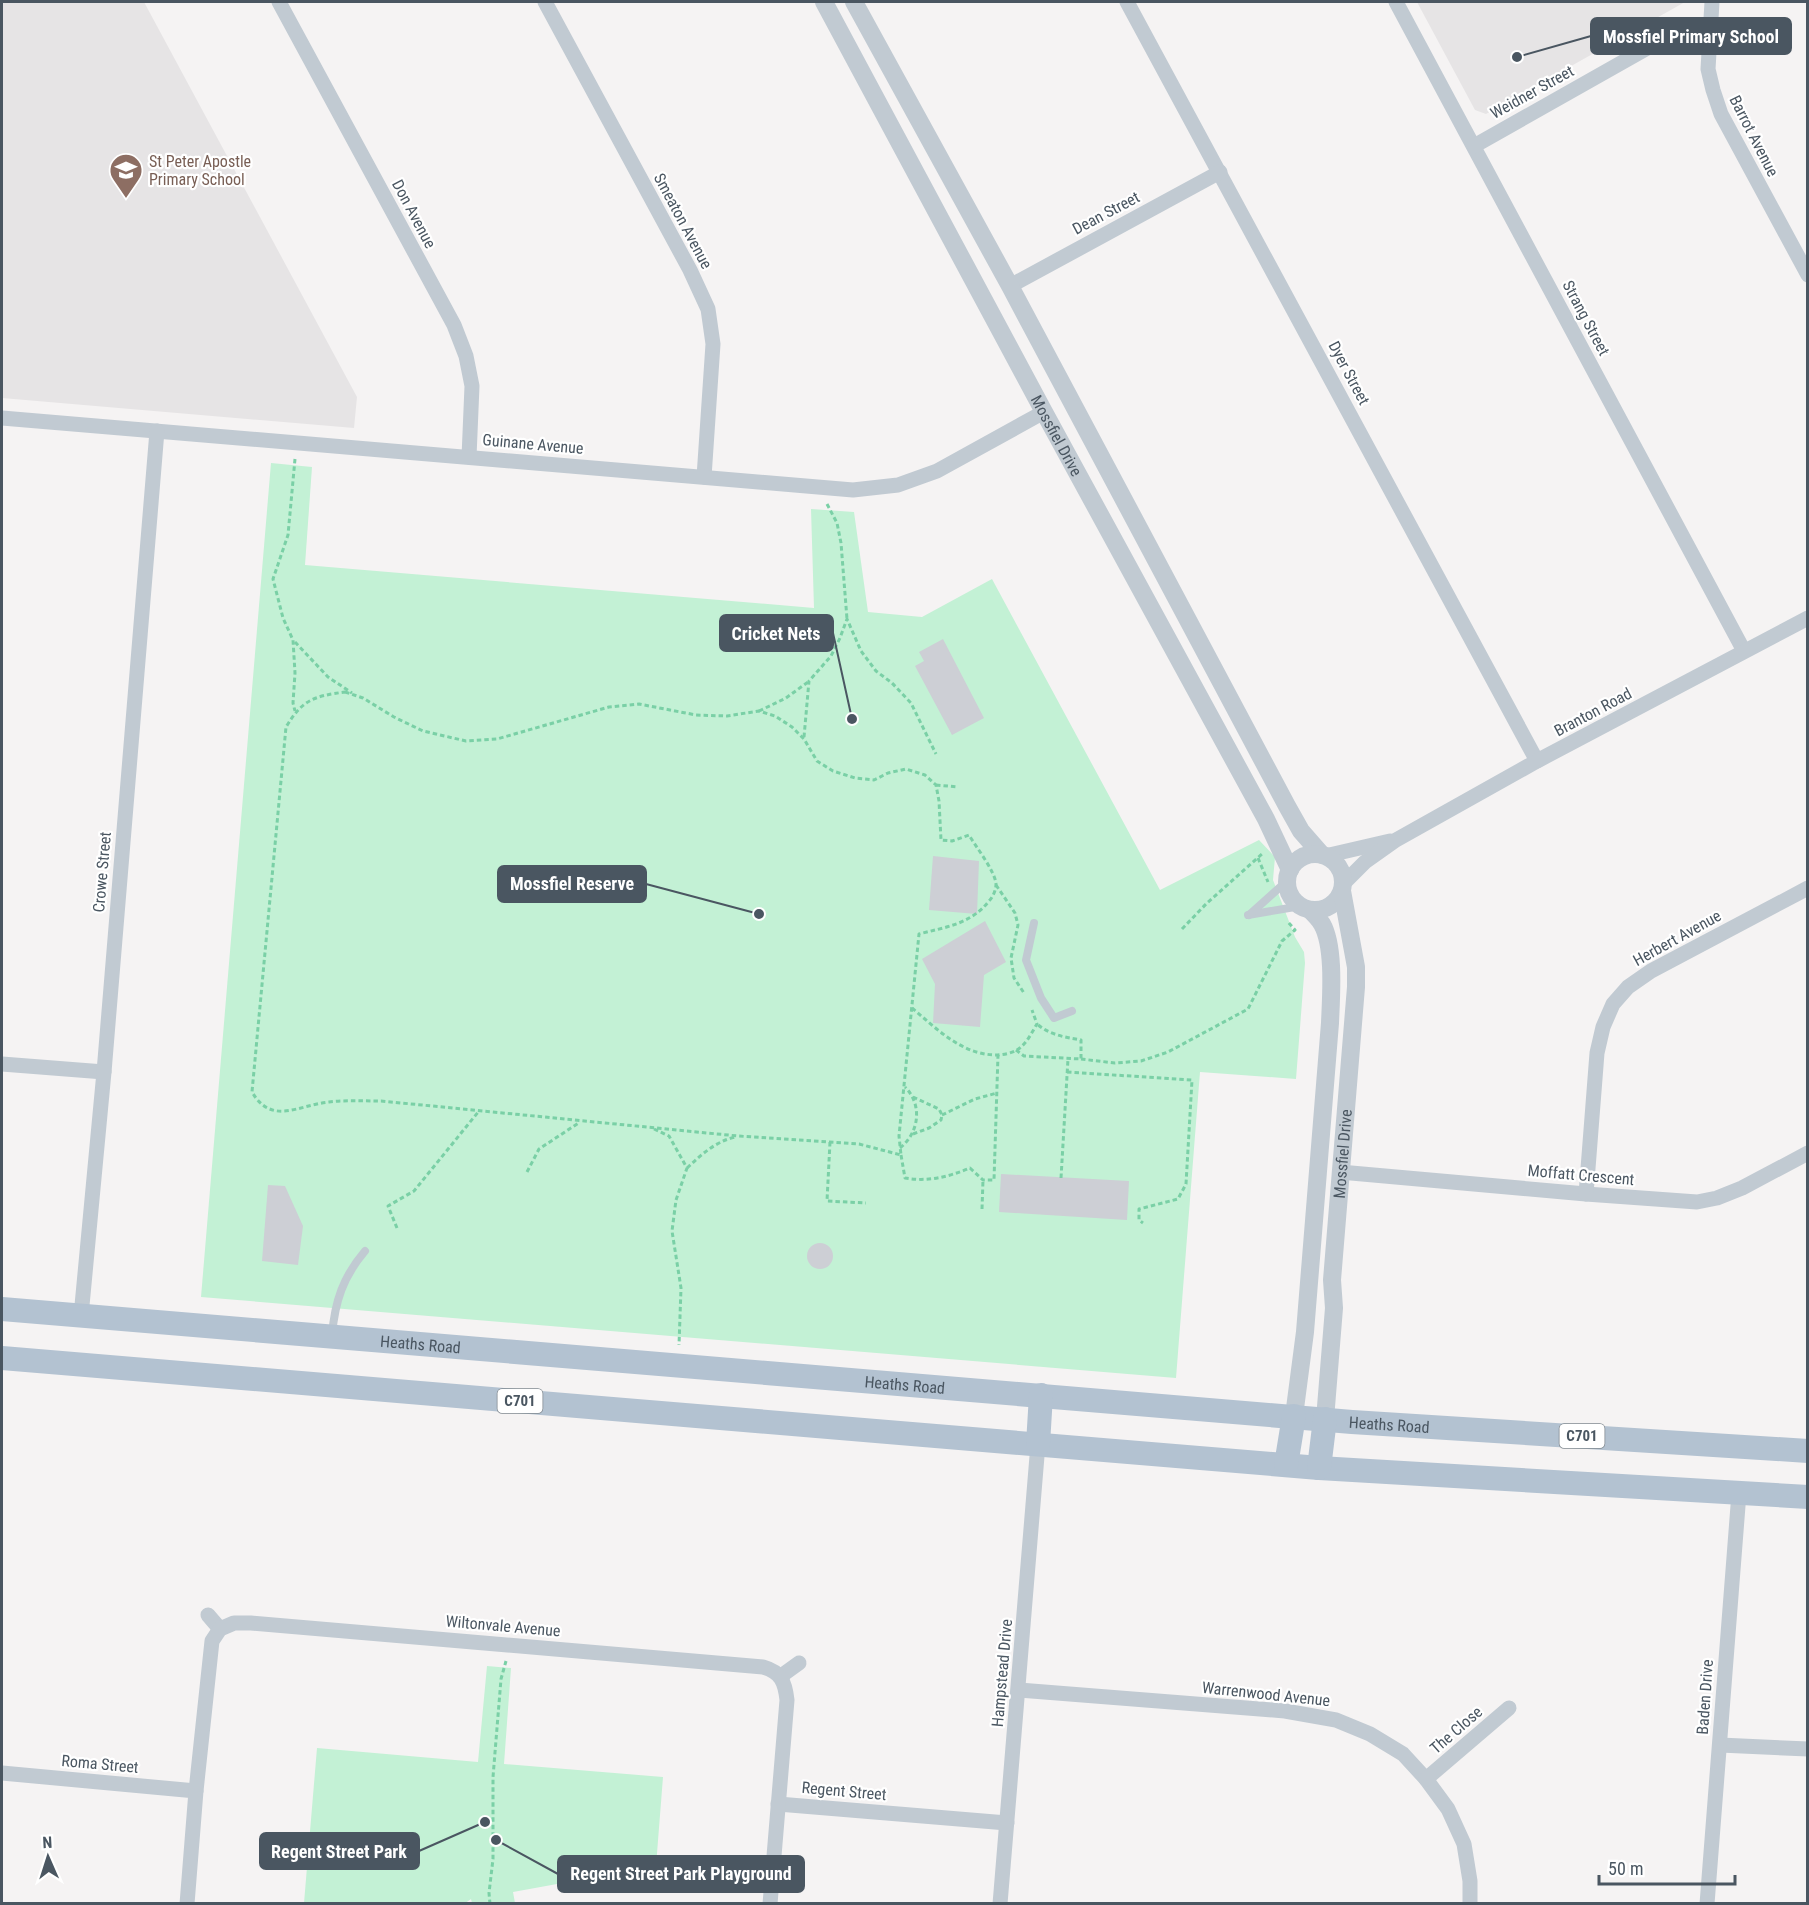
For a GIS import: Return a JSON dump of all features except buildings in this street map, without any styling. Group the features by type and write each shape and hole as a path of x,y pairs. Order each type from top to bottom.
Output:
{"main road":[{"name":"Heaths Road","path":"2,1309 1324,1419 1808,1451"},
{"name":"C701","path":"2,1358 1319,1468 1808,1497"},
{"path":"1038,1444 1041,1395"},
{"path":"1286,1465 1294,1416"},
{"path":"1319,1468 1324,1419"}],"street":[{"name":"Don Avenue","path":"279,2 454,325 466,356 472,386 469,457"},
{"name":"Smeaton Avenue","path":"545,2 690,270 708,309 713,344 704,477"},
{"name":"Mossfiel Drive","path":"824,2 1266,819 1283,879"},
{"name":"Mossfiel Drive","path":"854,2 1010,286 1287,806 1301,831 1324,856"},
{"name":"Dyer Street","path":"1127,2 1538,761"},
{"name":"Strang Street","path":"1396,2 1744,651"},
{"name":"Barrot Avenue","path":"1712,2 1708,69 1721,114 1808,275"},
{"name":"Weidner Street","path":"1473,146 1651,46 1689,37 1709,40"},
{"name":"Dean Street","path":"1010,286 1220,172"},
{"name":"Guinane Avenue","path":"2,418 853,490 898,484 937,471 1044,412"},
{"name":"Crowe Street","path":"81,1316 104,1072 157,431"},
{"name":"Branton Road","path":"1343,887 1365,862 1396,840 1538,761 1808,618"},
{"name":"Branton Road","path":"1324,856 1396,840"},
{"path":"1313,854 1333,860 1339,867 1343,887 1333,904 1318,910 1305,908 1291,896 1283,879 1296,862 1313,854"},
{"name":"Mossfiel Drive","path":"1324,1419 1334,1308 1332,1280 1356,968 1343,887"},
{"name":"Herbert Avenue","path":"1586,1194 1597,1053 1603,1028 1614,1004 1628,987 1651,971 1808,888"},
{"name":"Mossfiel Drive","path":"1294,1416 1305,1332 1332,976 1323,925 1305,908"},
{"path":"2,1064 104,1072"},
{"name":"Moffatt Crescent","path":"1340,1172 1697,1202 1742,1188 1808,1153"},
{"path":"1318,1171 1340,1172"},
{"name":"Hampstead Drive","path":"1000,1904 1038,1444"},
{"name":"Baden Drive","path":"1707,1904 1739,1493"},
{"path":"187,1904 212,1641 220,1629 208,1616"},
{"name":"Wiltonvale Avenue","path":"220,1629 234,1623 251,1623 763,1667 772,1669 781,1676"},
{"path":"778,1804 787,1700 786,1686 781,1676 799,1663"},
{"name":"Warrenwood Avenue","path":"1019,1690 1285,1711 1336,1720 1370,1734 1403,1754 1426,1779 1448,1809 1464,1844 1470,1881 1470,1904"},
{"name":"The Close","path":"1426,1779 1509,1708"},
{"path":"1720,1745 1808,1749"},
{"name":"Roma Street","path":"2,1773 196,1791"},
{"name":"Regent Street","path":"770,1904 778,1804 1007,1822"}],"lane":[{"path":"1283,879 1248,915 1305,908"},
{"path":"1034,923 1026,960 1041,998 1054,1018 1072,1011"},
{"path":"332,1336 334,1311 344,1282 352,1266 365,1251"}],"path":[{"path":"296,442 288,535 273,579 283,618 293,640 328,677 394,717 423,730 466,741 497,739 609,707 639,704 696,715 726,716 759,711 799,690 809,681 831,656 847,619"},
{"path":"818,487 837,523 841,543 847,619 861,651 876,671 892,682 911,703 936,754"},
{"path":"293,640 295,711"},
{"path":"804,739 809,681"},
{"path":"357,696 345,692 326,694 310,700 295,711 286,727 252,1092 259,1103 270,1110 285,1112 328,1102 381,1101 738,1136 859,1144 901,1155"},
{"path":"759,711 775,716 792,727 804,739 817,762 833,771 855,778 874,780 888,773 906,769 924,775 936,785 958,787"},
{"path":"936,785 940,840 952,841 969,835 992,873 996,885 1015,913 1018,924 1011,958 1014,978 1028,999"},
{"path":"1182,929 1207,903 1265,852"},
{"path":"1258,858 1283,879"},
{"path":"996,885 993,897 982,910 968,920 919,934 899,1136 904,1178 922,1181 951,1176 970,1168 983,1180 994,1180 998,1055"},
{"path":"1016,1050 1024,1056 1115,1063 1141,1060 1168,1052 1248,1009 1282,940 1295,930 1286,920"},
{"path":"1031,1007 1037,1024 1046,1032 1081,1040 1081,1059"},
{"path":"912,1008 943,1034 960,1045 981,1054 1003,1055 1020,1049 1037,1024"},
{"path":"1061,1178 1068,1059"},
{"path":"1068,1072 1192,1080 1186,1184 1178,1199 1140,1209 1139,1220 1143,1223"},
{"path":"900,1148 910,1140 916,1126 916,1107 911,1093 904,1086"},
{"path":"942,1115 975,1099 997,1093"},
{"path":"913,1098 939,1109 942,1115 941,1120 935,1124 913,1134"},
{"path":"398,1228 388,1206 414,1191 479,1110"},
{"path":"526,1172 539,1149 582,1121"},
{"path":"652,1128 669,1136 687,1168"},
{"path":"679,1365 681,1288 672,1231 676,1200 687,1168 721,1140 738,1136"},
{"path":"830,1142 827,1202 866,1203"},
{"path":"982,1209 983,1180"},
{"path":"490,1904 493,1860 493,1776 501,1679 508,1656"}],"shaded area":[{"name":"St Peter Apostle Primary School","path":"2,2 144,2 357,397 354,428 2,398"},
{"path":"1417,2 1685,2 1486,114 1475,110"}],"green space":[{"path":"271,463 312,467 305,565 814,608 811,509 854,512 868,612 922,617 992,579 1160,890 1259,840 1275,857 1273,880 1295,937 1304,952 1296,1079 1200,1072 1176,1378 201,1297"},
{"path":"487,1666 511,1668 504,1764 663,1777 656,1866 513,1892 515,1903 472,1903 471,1899 464,1904 304,1903 317,1748 478,1762"}],"place":[{"name":"Mossfiel Primary School","path":"1517,57"},
{"name":"St Peter Apostle Primary School","path":"126,199"},
{"name":"Cricket Nets","path":"852,719"},
{"name":"Mossfiel Reserve","path":"759,914"},
{"name":"Regent Street Park","path":"485,1822"},
{"name":"Regent Street Park Playground","path":"496,1840"}]}
